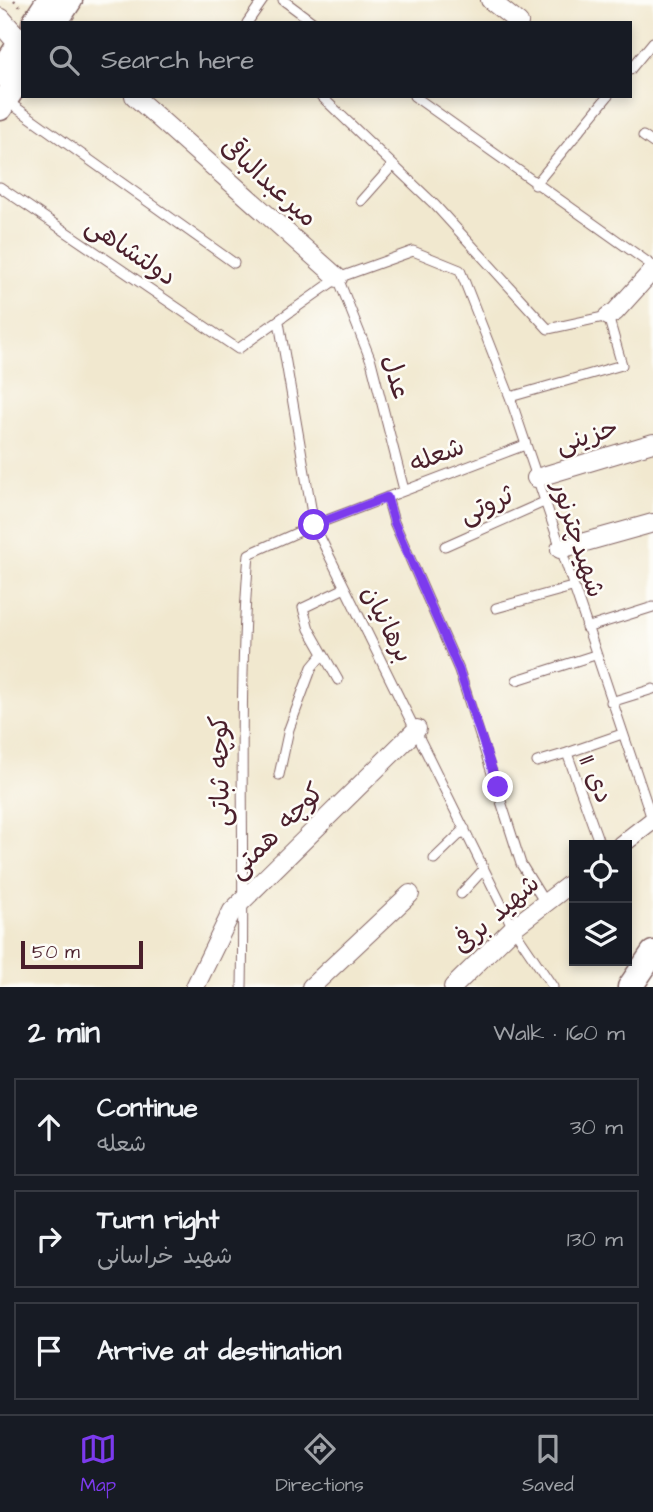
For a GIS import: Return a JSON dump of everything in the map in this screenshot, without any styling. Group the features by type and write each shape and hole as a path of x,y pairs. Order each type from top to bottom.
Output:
{"main road":[{"path":"35,21 49,0"},
{"path":"56,21 71,0"},
{"path":"0,74 21,42"},
{"path":"3,104 21,76"},
{"path":"630,987 653,953"}],"street":[{"path":"490,0 516,21"},
{"path":"0,20 21,32"},
{"name":"میرعبدالباقی","path":"136,98 338,278"},
{"path":"608,316 615,312 653,268"},
{"name":"حزینی","path":"536,478 653,443"},
{"path":"560,550 653,523"},
{"name":"کوچه همتی","path":"195,987 232,911 417,729"},
{"path":"628,840 653,821"},
{"name":"شهید برفی","path":"453,987 513,928 569,885"},
{"path":"311,987 410,894"}],"lane":[{"path":"248,21 263,0"},
{"path":"283,0 311,21"},
{"path":"632,68 653,42"},
{"path":"323,98 444,215 548,329 608,316 622,365 510,397"},
{"path":"417,98 653,268"},
{"path":"535,185 606,98"},
{"path":"3,104 234,263"},
{"path":"643,135 653,143"},
{"path":"361,201 393,165"},
{"name":"دولتشاهی","path":"0,187 238,349 279,322"},
{"name":"شهیدچترنور","path":"338,278 414,251 460,270 510,397 653,821"},
{"path":"279,322 338,278"},
{"name":"عدل","path":"338,278 371,361 404,490"},
{"name":"برهانیان","path":"279,322 314,525 513,928 553,987"},
{"name":"شعله","path":"249,554 314,525 525,445"},
{"path":"387,497 394,522 459,670 498,787 508,831 521,864 545,904"},
{"name":"ثروتی","path":"445,546 544,502"},
{"name":"کوچه ثباتی","path":"242,987 240,741 249,554"},
{"path":"496,608 572,587"},
{"path":"338,680 309,629 303,608 345,588"},
{"path":"586,628 653,607"},
{"path":"279,775 289,729 312,667 323,654"},
{"path":"517,680 595,655"},
{"path":"611,702 653,689"},
{"path":"567,754 622,734"},
{"name":"11 دی","path":"537,762 567,754 598,840"},
{"path":"434,859 465,829"},
{"path":"461,894 484,869"}],"route":[{"path":"314,525 387,497 394,522 459,670 498,787"}]}
